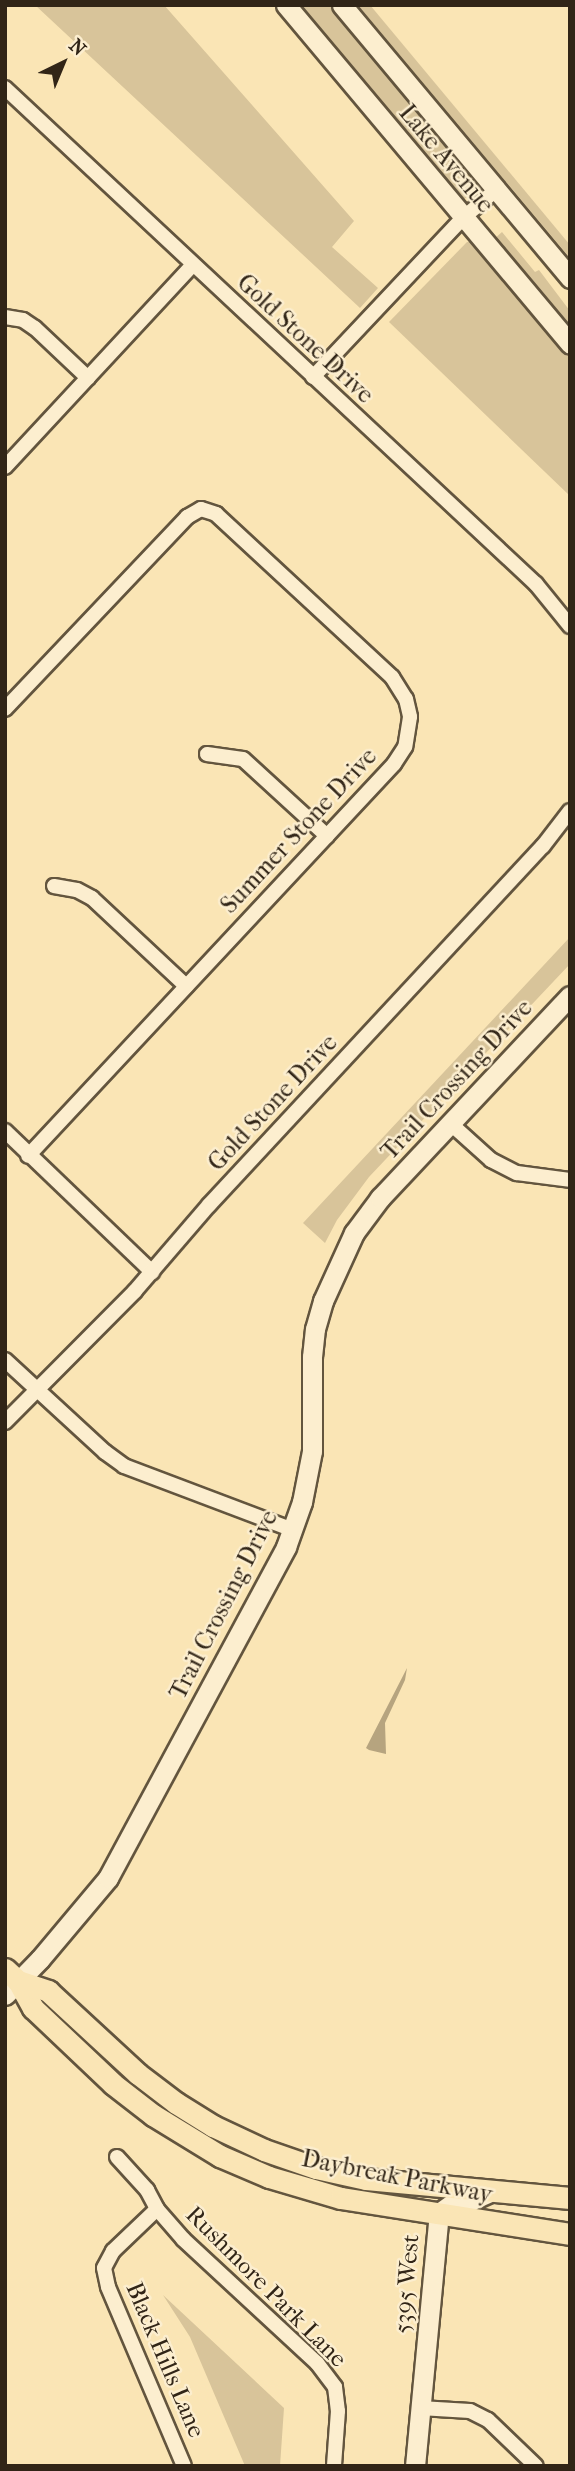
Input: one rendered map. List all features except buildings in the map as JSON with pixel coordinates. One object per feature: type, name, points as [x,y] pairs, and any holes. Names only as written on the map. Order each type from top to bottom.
[{"type":"main road","name":"Daybreak Parkway","points":[[10,1981],[48,1991],[157,2090],[212,2126],[291,2160],[338,2174],[570,2198]]},
{"type":"main road","name":"Daybreak Parkway","points":[[10,1981],[33,2008],[104,2076],[153,2115],[196,2143],[244,2167],[295,2186],[341,2198],[570,2234]]},
{"type":"main road","points":[[341,2198],[356,2191],[427,2198],[435,2196],[445,2187]]},
{"type":"street","name":"Lake Avenue","points":[[286,5],[570,344]]},
{"type":"street","name":"Lake Avenue","points":[[342,5],[570,278]]},
{"type":"street","name":"Gold Stone Drive","points":[[5,88],[536,584],[570,626]]},
{"type":"street","points":[[313,377],[463,218],[496,190]]},
{"type":"street","points":[[5,467],[193,265]]},
{"type":"street","points":[[5,317],[29,324],[88,378]]},
{"type":"street","name":"Summer Stone Drive","points":[[5,709],[187,517],[201,509],[216,514],[392,677],[406,699],[410,727],[400,755],[28,1156]]},
{"type":"street","points":[[207,754],[226,754],[243,759],[327,836]]},
{"type":"street","name":"Gold Stone Drive","points":[[5,1422],[85,1345],[209,1205],[543,846],[570,811]]},
{"type":"street","points":[[54,886],[87,894],[186,986]]},
{"type":"street","name":"Trail Crossing Drive","points":[[10,1981],[64,1932],[108,1878],[276,1569],[293,1530],[312,1451],[312,1357],[323,1301],[354,1233],[380,1198],[570,996]]},
{"type":"street","points":[[451,1124],[491,1160],[517,1173],[539,1179],[570,1180]]},
{"type":"street","points":[[5,1131],[28,1156],[152,1272]]},
{"type":"street","points":[[5,1360],[124,1466],[293,1530]]},
{"type":"street","name":"Rushmore Park Lane","points":[[117,2157],[147,2190],[156,2209],[183,2239],[317,2363],[335,2387],[338,2411],[334,2466]]},
{"type":"street","points":[[439,2213],[457,2200],[472,2200],[492,2191]]},
{"type":"street","name":"Black Hills Lane","points":[[156,2209],[113,2251],[104,2268],[108,2287],[184,2466]]},
{"type":"street","name":"5395 West","points":[[415,2466],[439,2213]]},
{"type":"street","points":[[420,2408],[470,2411],[488,2420],[536,2466]]},
{"type":"shaded area","points":[[35,5],[164,5],[354,221],[332,247],[378,288],[360,308]]},
{"type":"shaded area","points":[[295,5],[333,5],[480,184],[478,188],[462,201]]},
{"type":"shaded area","points":[[358,5],[370,5],[570,245],[570,258]]},
{"type":"shaded area","points":[[502,232],[535,272],[539,270],[570,311],[570,333],[493,240]]},
{"type":"shaded area","points":[[467,242],[472,242],[570,358],[570,496],[389,322]]},
{"type":"shaded area","points":[[570,937],[570,964],[369,1177],[337,1220],[325,1243],[303,1223]]},
{"type":"shaded area","points":[[407,1668],[405,1680],[385,1723],[386,1754],[369,1750],[366,1748]]},
{"type":"shaded area","points":[[163,2295],[284,2408],[280,2466],[245,2466],[190,2337]]}]
